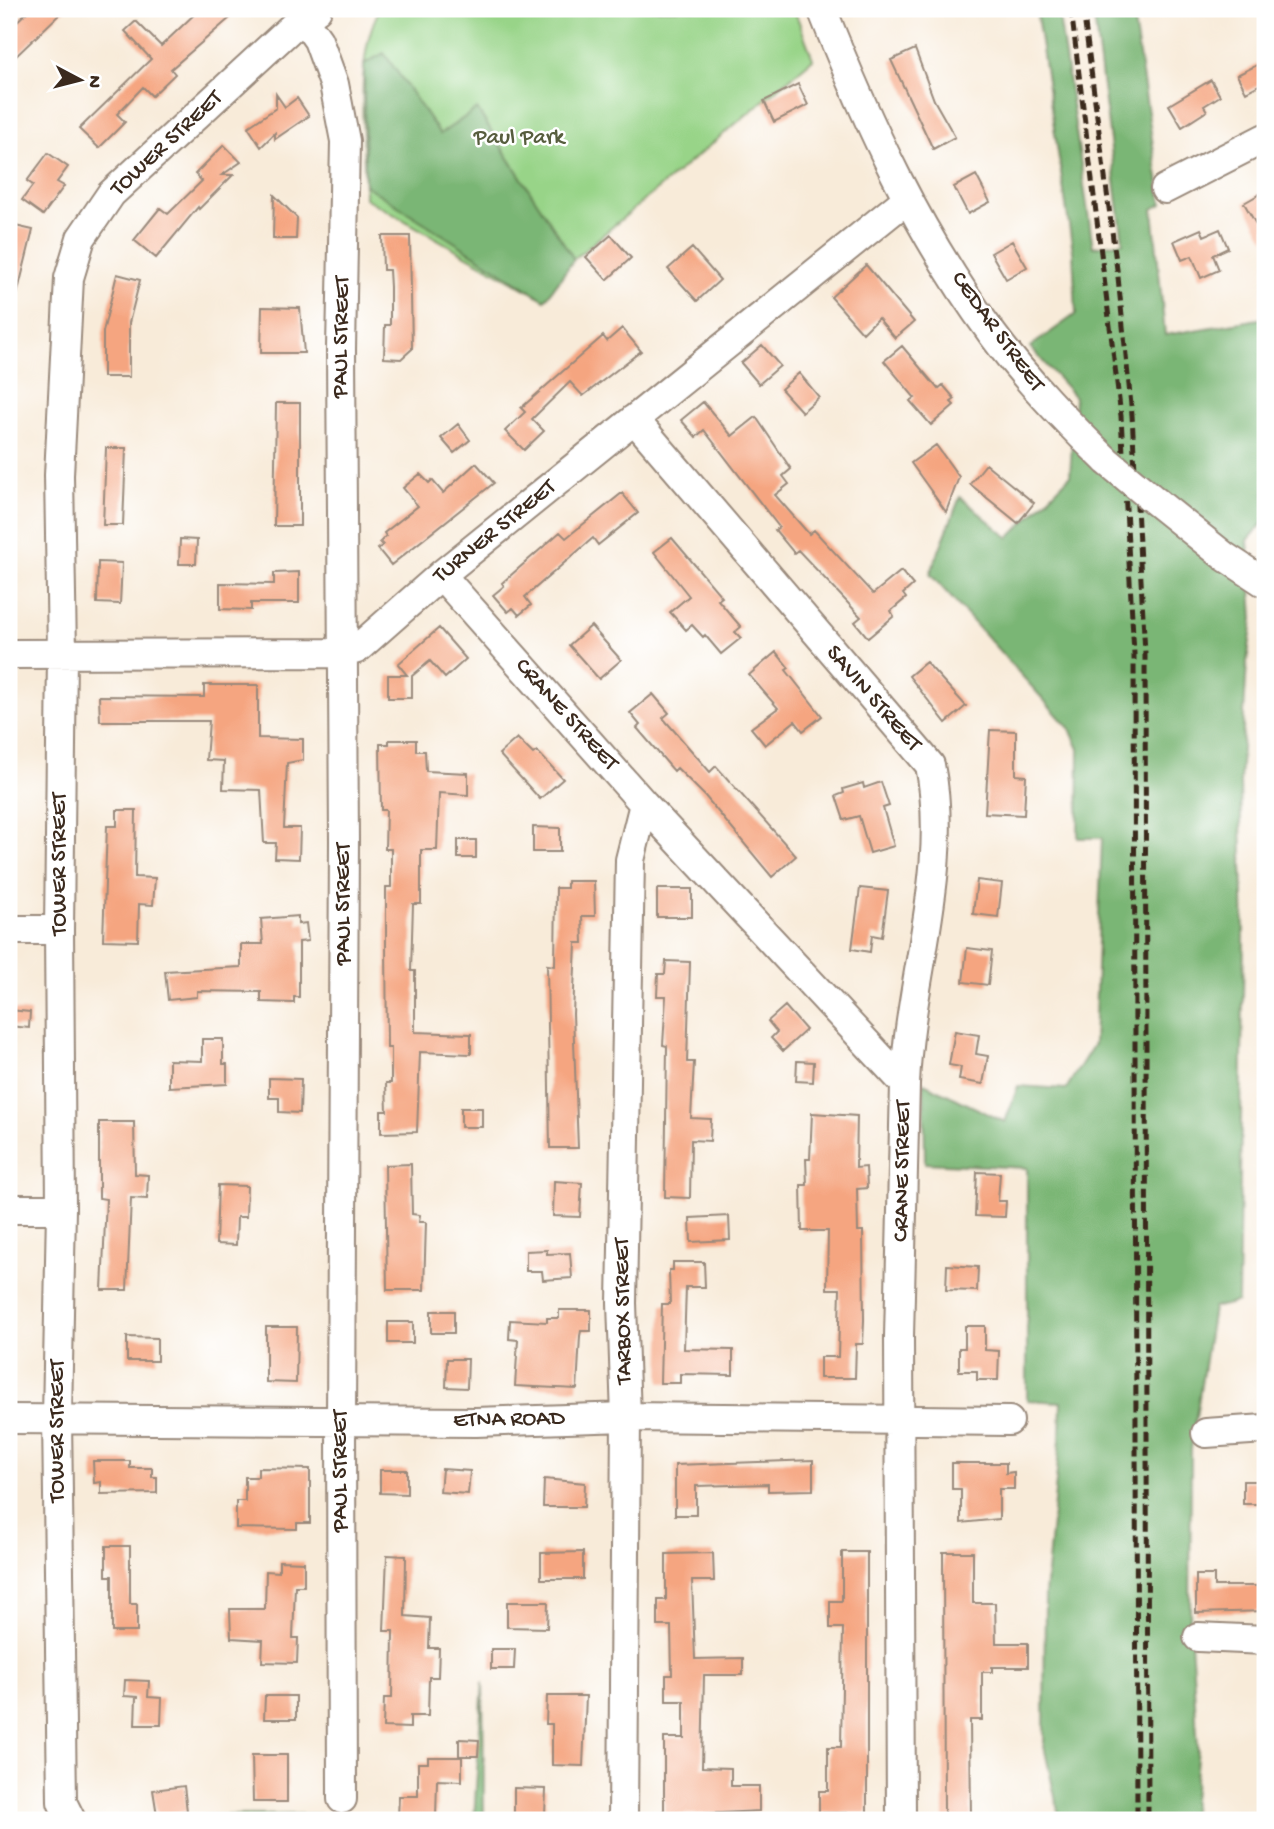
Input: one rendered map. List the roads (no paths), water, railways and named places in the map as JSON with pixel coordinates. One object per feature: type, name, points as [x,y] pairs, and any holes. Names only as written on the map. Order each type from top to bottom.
[{"type":"street","name":"CEDAR STREET","points":[[821,9],[850,81],[907,199],[992,334],[1031,383],[1107,461],[1224,556],[1265,583]]},
{"type":"street","name":"TOWER STREET","points":[[71,1820],[62,1802],[57,1418],[61,1209],[59,930],[62,653],[59,475],[69,278],[81,238],[111,194],[305,11]]},
{"type":"street","name":"PAUL STREET","points":[[305,11],[334,84],[345,141],[341,349],[342,1799]]},
{"type":"street","points":[[1165,189],[1265,138]]},
{"type":"street","name":"TURNER STREET","points":[[9,654],[342,653],[368,641],[441,575],[907,199]]},
{"type":"street","name":"SAVIN STREET","points":[[634,419],[930,765],[936,797],[938,842],[907,1039],[905,1084]]},
{"type":"street","name":"CRANE STREET","points":[[441,575],[644,804],[905,1084],[899,1421],[901,1820]]},
{"type":"street","name":"TARBOX STREET","points":[[623,1820],[626,1417],[622,1303],[630,860],[644,804]]},
{"type":"street","points":[[9,930],[59,930]]},
{"type":"street","points":[[9,1209],[61,1209]]},
{"type":"street","name":"ETNA ROAD","points":[[9,1419],[476,1422],[626,1417],[1009,1421]]},
{"type":"street","points":[[1206,1433],[1265,1429]]},
{"type":"street","points":[[1198,1637],[1265,1640]]},
{"type":"railway","points":[[1071,9],[1121,416],[1134,654],[1137,1820]]},
{"type":"railway","points":[[1083,9],[1118,277],[1132,415],[1145,653],[1148,1820]]},
{"type":"park label","name":"Paul Park","points":[[519,138]]}]
